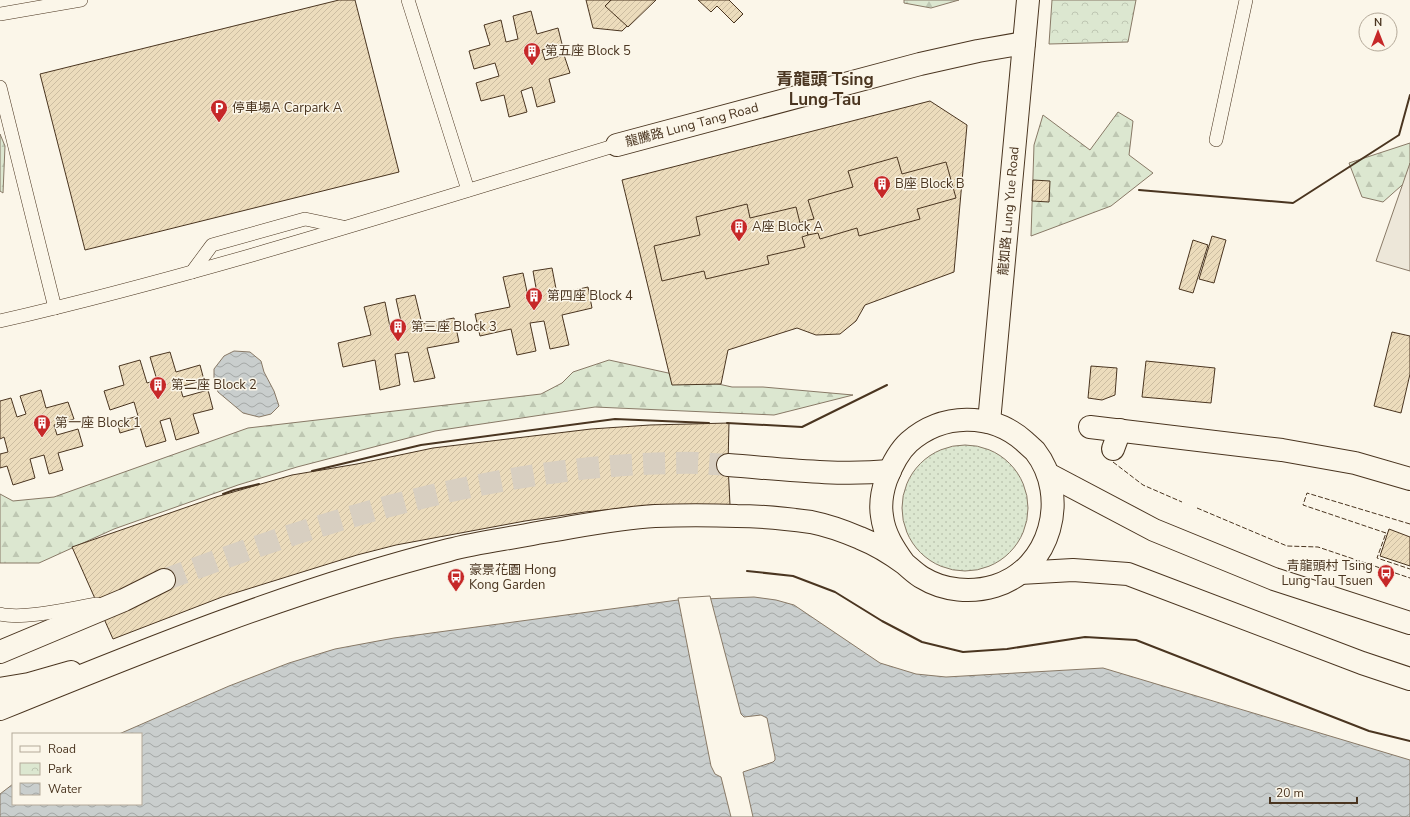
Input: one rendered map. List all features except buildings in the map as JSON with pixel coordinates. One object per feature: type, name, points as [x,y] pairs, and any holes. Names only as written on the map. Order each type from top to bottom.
[{"type":"main road","name":"龍如路 Lung Yue Road","points":[[989,422],[1028,0]]},
{"type":"main road","name":"龍騰路 Lung Tang Road","points":[[617,145],[920,64],[978,51],[1024,43]]},
{"type":"main road","points":[[0,709],[143,651],[360,574],[453,549],[584,525],[653,516],[741,516],[814,523],[863,539],[904,563],[924,579],[947,588],[973,590],[998,585],[1020,573],[1039,552],[1050,527],[1053,500],[1048,474],[1034,450],[1014,433],[989,422],[959,419],[931,427],[906,444],[891,466],[882,492],[882,518],[890,542],[904,563]]},
{"type":"main road","points":[[1090,427],[1116,440],[1282,450],[1355,463],[1410,480]]},
{"type":"main road","points":[[728,465],[839,473],[890,471]]},
{"type":"main road","points":[[1048,474],[1154,530],[1274,579],[1410,623]]},
{"type":"main road","points":[[1020,573],[1073,570],[1128,574],[1362,663],[1410,678]]},
{"type":"main road","points":[[0,652],[124,600],[164,580]]},
{"type":"main road","points":[[0,689],[29,684],[143,651]]},
{"type":"lane","points":[[0,14],[81,0]]},
{"type":"lane","points":[[408,0],[468,190]]},
{"type":"lane","points":[[1216,140],[1246,0]]},
{"type":"lane","points":[[0,87],[56,308]]},
{"type":"lane","points":[[0,321],[56,308],[192,272],[617,145]]},
{"type":"lane","points":[[192,272],[212,245],[305,219],[345,227]]},
{"type":"lane","points":[[0,614],[29,614],[124,600]]},
{"type":"green space","points":[[904,0],[959,0],[931,8],[904,3]]},
{"type":"green space","points":[[1052,0],[1136,0],[1128,42],[1049,44]]},
{"type":"green space","points":[[1118,112],[1133,121],[1129,155],[1153,173],[1111,206],[1031,236],[1034,145],[1043,115],[1090,150]]},
{"type":"green space","points":[[0,134],[5,146],[3,193],[0,191]]},
{"type":"green space","points":[[1410,143],[1410,178],[1383,202],[1362,197],[1349,163]]},
{"type":"green space","points":[[609,360],[732,387],[763,387],[853,395],[774,415],[595,407],[435,431],[297,467],[238,485],[114,529],[39,563],[0,563],[0,494],[13,501],[54,497],[248,428],[541,394],[562,383],[573,372]]},
{"type":"green space","points":[[965,445],[989,450],[1000,456],[1013,468],[1023,484],[1028,508],[1023,532],[1017,543],[1005,556],[989,566],[965,571],[941,566],[930,560],[917,548],[907,532],[902,508],[907,484],[913,473],[925,460],[941,450]]},
{"type":"shaded area","points":[[1410,163],[1410,271],[1376,261]]},
{"type":"water","points":[[234,351],[250,352],[261,361],[264,372],[274,391],[279,406],[271,414],[259,417],[243,413],[218,392],[214,381],[214,369],[224,356]]},
{"type":"water","points":[[754,597],[776,600],[794,605],[880,663],[916,674],[946,677],[1103,668],[1410,760],[1410,817],[0,817],[0,794],[12,785],[12,805],[142,805],[142,733],[121,733],[229,686],[289,663],[335,649],[394,638],[678,600]]},
{"type":"pier","points":[[710,596],[741,714],[744,717],[761,715],[767,718],[775,757],[773,762],[743,772],[753,817],[731,817],[721,777],[715,774],[711,766],[678,598]]},
{"type":"tunnel","points":[[164,580],[288,536],[351,517],[416,499],[480,485],[546,474],[611,466],[683,463],[728,465]]},
{"type":"fence","points":[[1113,462],[1143,485],[1182,502]]},
{"type":"fence","points":[[1410,524],[1307,493],[1303,505],[1386,533],[1377,558],[1410,569]]},
{"type":"fence","points":[[1197,508],[1287,546],[1318,547],[1410,578]]},
{"type":"wall","points":[[1139,190],[1293,203],[1399,135],[1410,95]]},
{"type":"wall","points":[[727,423],[802,427],[887,385]]},
{"type":"wall","points":[[312,471],[421,445],[615,419],[709,423]]},
{"type":"wall","points":[[223,494],[259,484]]},
{"type":"wall","points":[[747,571],[793,576],[835,592],[882,621],[922,642],[963,652],[1007,649],[1085,637],[1136,640],[1369,731],[1410,741]]},
{"type":"place","name":"第五座 Block 5","points":[[532,66]]},
{"type":"place","name":"停車場A Carpark A","points":[[219,123]]},
{"type":"place","name":"B座 Block B","points":[[882,199]]},
{"type":"place","name":"A座 Block A","points":[[739,242]]},
{"type":"place","name":"第四座 Block 4","points":[[534,311]]},
{"type":"place","name":"第三座 Block 3","points":[[398,342]]},
{"type":"place","name":"第二座 Block 2","points":[[158,400]]},
{"type":"place","name":"第一座 Block 1","points":[[42,438]]},
{"type":"place","name":"青龍頭村 Tsing Lung Tau Tsuen","points":[[1386,588]]},
{"type":"place","name":"豪景花園 Hong Kong Garden","points":[[456,592]]},
{"type":"district","name":"青龍頭 Tsing Lung Tau","points":[[825,89]]}]
